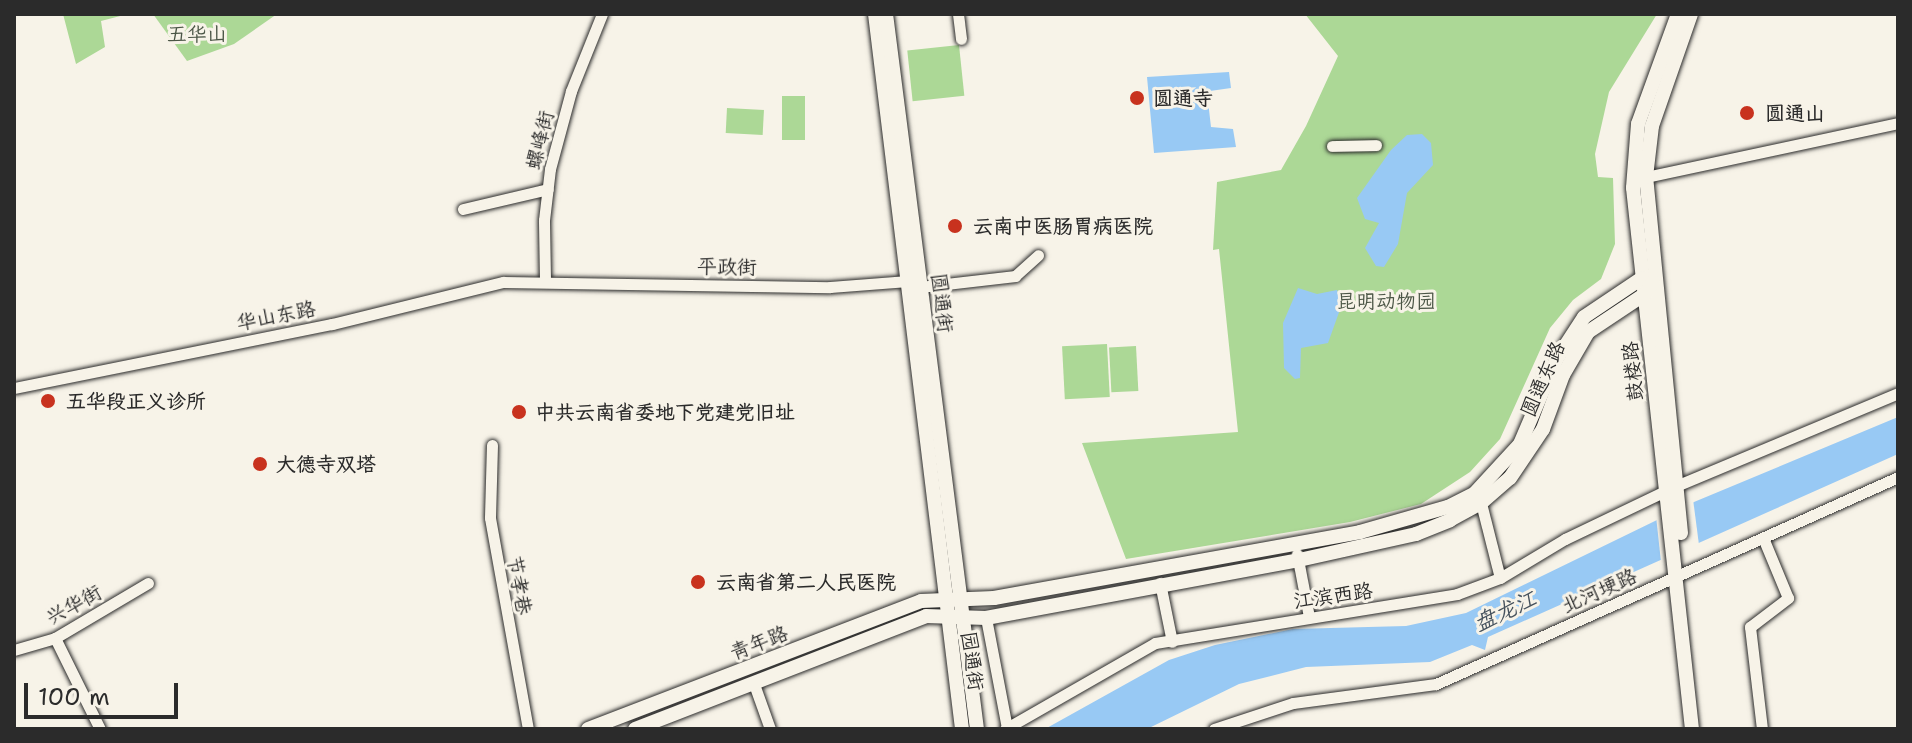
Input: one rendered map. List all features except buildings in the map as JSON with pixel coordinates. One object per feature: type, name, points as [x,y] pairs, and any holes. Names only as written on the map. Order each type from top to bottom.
[{"type":"main road","name":"圆通街","points":[[875,14],[961,598]]},
{"type":"main road","name":"圆通街","points":[[886,14],[944,597]]},
{"type":"main road","name":"鼓楼路","points":[[1678,14],[1638,124],[1633,188],[1648,279],[1700,729]]},
{"type":"main road","name":"鼓楼路","points":[[1648,279],[1646,177],[1658,102],[1691,14]]},
{"type":"main road","name":"圆通东路","points":[[946,614],[986,618],[1160,583],[1299,560],[1416,534],[1481,503],[1528,453],[1588,332],[1645,294],[1648,279]]},
{"type":"main road","name":"圆通东路","points":[[944,597],[994,598],[1411,522],[1475,493],[1520,444],[1556,360],[1584,317],[1648,279]]},
{"type":"main road","name":"鼓楼路","points":[[1645,294],[1671,489]]},
{"type":"main road","name":"鼓楼路","points":[[1680,569],[1692,729]]},
{"type":"main road","name":"园通街","points":[[944,597],[962,729]]},
{"type":"main road","name":"青年路","points":[[588,729],[921,601],[944,597]]},
{"type":"main road","name":"园通街","points":[[961,598],[977,729]]},
{"type":"main road","name":"青年路","points":[[635,729],[926,616],[946,614]]},
{"type":"street","name":"螺峰街","points":[[545,280],[548,189],[571,91],[602,14]]},
{"type":"street","points":[[958,14],[961,39]]},
{"type":"street","points":[[1646,177],[1898,123]]},
{"type":"street","points":[[1332,146],[1376,145]]},
{"type":"street","points":[[463,209],[548,189]]},
{"type":"street","name":"平政街","points":[[545,280],[830,287],[914,284],[1015,276],[1038,255]]},
{"type":"street","name":"华山东路","points":[[14,388],[332,324],[492,284],[545,280]]},
{"type":"street","name":"江滨西路","points":[[1006,728],[1155,643],[1408,604],[1500,578],[1565,539],[1671,489],[1898,393]]},
{"type":"street","name":"节孝巷","points":[[492,445],[490,518],[528,729]]},
{"type":"street","name":"北河埂路","points":[[1214,729],[1293,703],[1436,684],[1680,569],[1764,540],[1898,477]]},
{"type":"street","points":[[1481,503],[1500,578]]},
{"type":"street","points":[[1762,729],[1750,627],[1788,598],[1764,540]]},
{"type":"street","points":[[1295,544],[1309,617]]},
{"type":"street","name":"兴华街","points":[[14,650],[55,638],[148,583]]},
{"type":"street","points":[[1160,583],[1172,642]]},
{"type":"street","points":[[986,618],[1006,728]]},
{"type":"street","points":[[55,638],[100,729]]},
{"type":"street","points":[[754,684],[770,729]]},
{"type":"green space","name":"五华山","points":[[63,14],[128,14],[101,21],[105,47],[76,64]]},
{"type":"green space","name":"五华山","points":[[153,14],[277,14],[234,44],[187,61]]},
{"type":"green space","name":"昆明动物园","points":[[1305,14],[1657,14],[1609,92],[1595,154],[1598,177],[1613,178],[1615,244],[1601,279],[1573,300],[1550,328],[1500,439],[1470,472],[1421,504],[1350,522],[1126,559],[1082,443],[1238,432],[1219,249],[1213,250],[1217,182],[1281,170],[1306,126],[1338,56]]},
{"type":"green space","points":[[959,45],[964,96],[913,101],[907,50]]},
{"type":"green space","points":[[782,96],[805,96],[805,140],[782,140]]},
{"type":"green space","points":[[727,108],[764,110],[763,135],[726,133]]},
{"type":"green space","points":[[1107,344],[1110,397],[1065,399],[1062,346]]},
{"type":"green space","points":[[1136,346],[1138,391],[1111,392],[1109,347]]},
{"type":"water","points":[[1229,72],[1231,88],[1210,91],[1208,101],[1211,127],[1233,129],[1236,147],[1154,153],[1147,77]]},
{"type":"water","points":[[1422,134],[1431,143],[1433,165],[1407,193],[1398,244],[1384,267],[1376,266],[1365,248],[1379,223],[1365,219],[1357,198],[1391,150],[1407,135]]},
{"type":"water","points":[[1298,288],[1317,294],[1337,290],[1342,304],[1328,343],[1301,348],[1300,378],[1295,379],[1284,368],[1283,323]]},
{"type":"water","name":"盘龙江","points":[[1898,417],[1898,454],[1488,637],[1485,650],[1472,645],[1430,662],[1306,667],[1239,684],[1147,729],[1045,729],[1169,660],[1215,645],[1293,629],[1406,626],[1466,613],[1694,502]]},
{"type":"pier","points":[[1693,499],[1699,545],[1661,562],[1656,516]]},
{"type":"place","name":"圆通寺","points":[[1137,98]]},
{"type":"place","name":"圆通山","points":[[1747,113]]},
{"type":"place","name":"云南中医肠胃病医院","points":[[955,226]]},
{"type":"place","name":"五华段正义诊所","points":[[48,401]]},
{"type":"place","name":"中共云南省委地下党建党旧址","points":[[519,412]]},
{"type":"place","name":"大德寺双塔","points":[[260,464]]},
{"type":"place","name":"云南省第二人民医院","points":[[698,582]]}]
